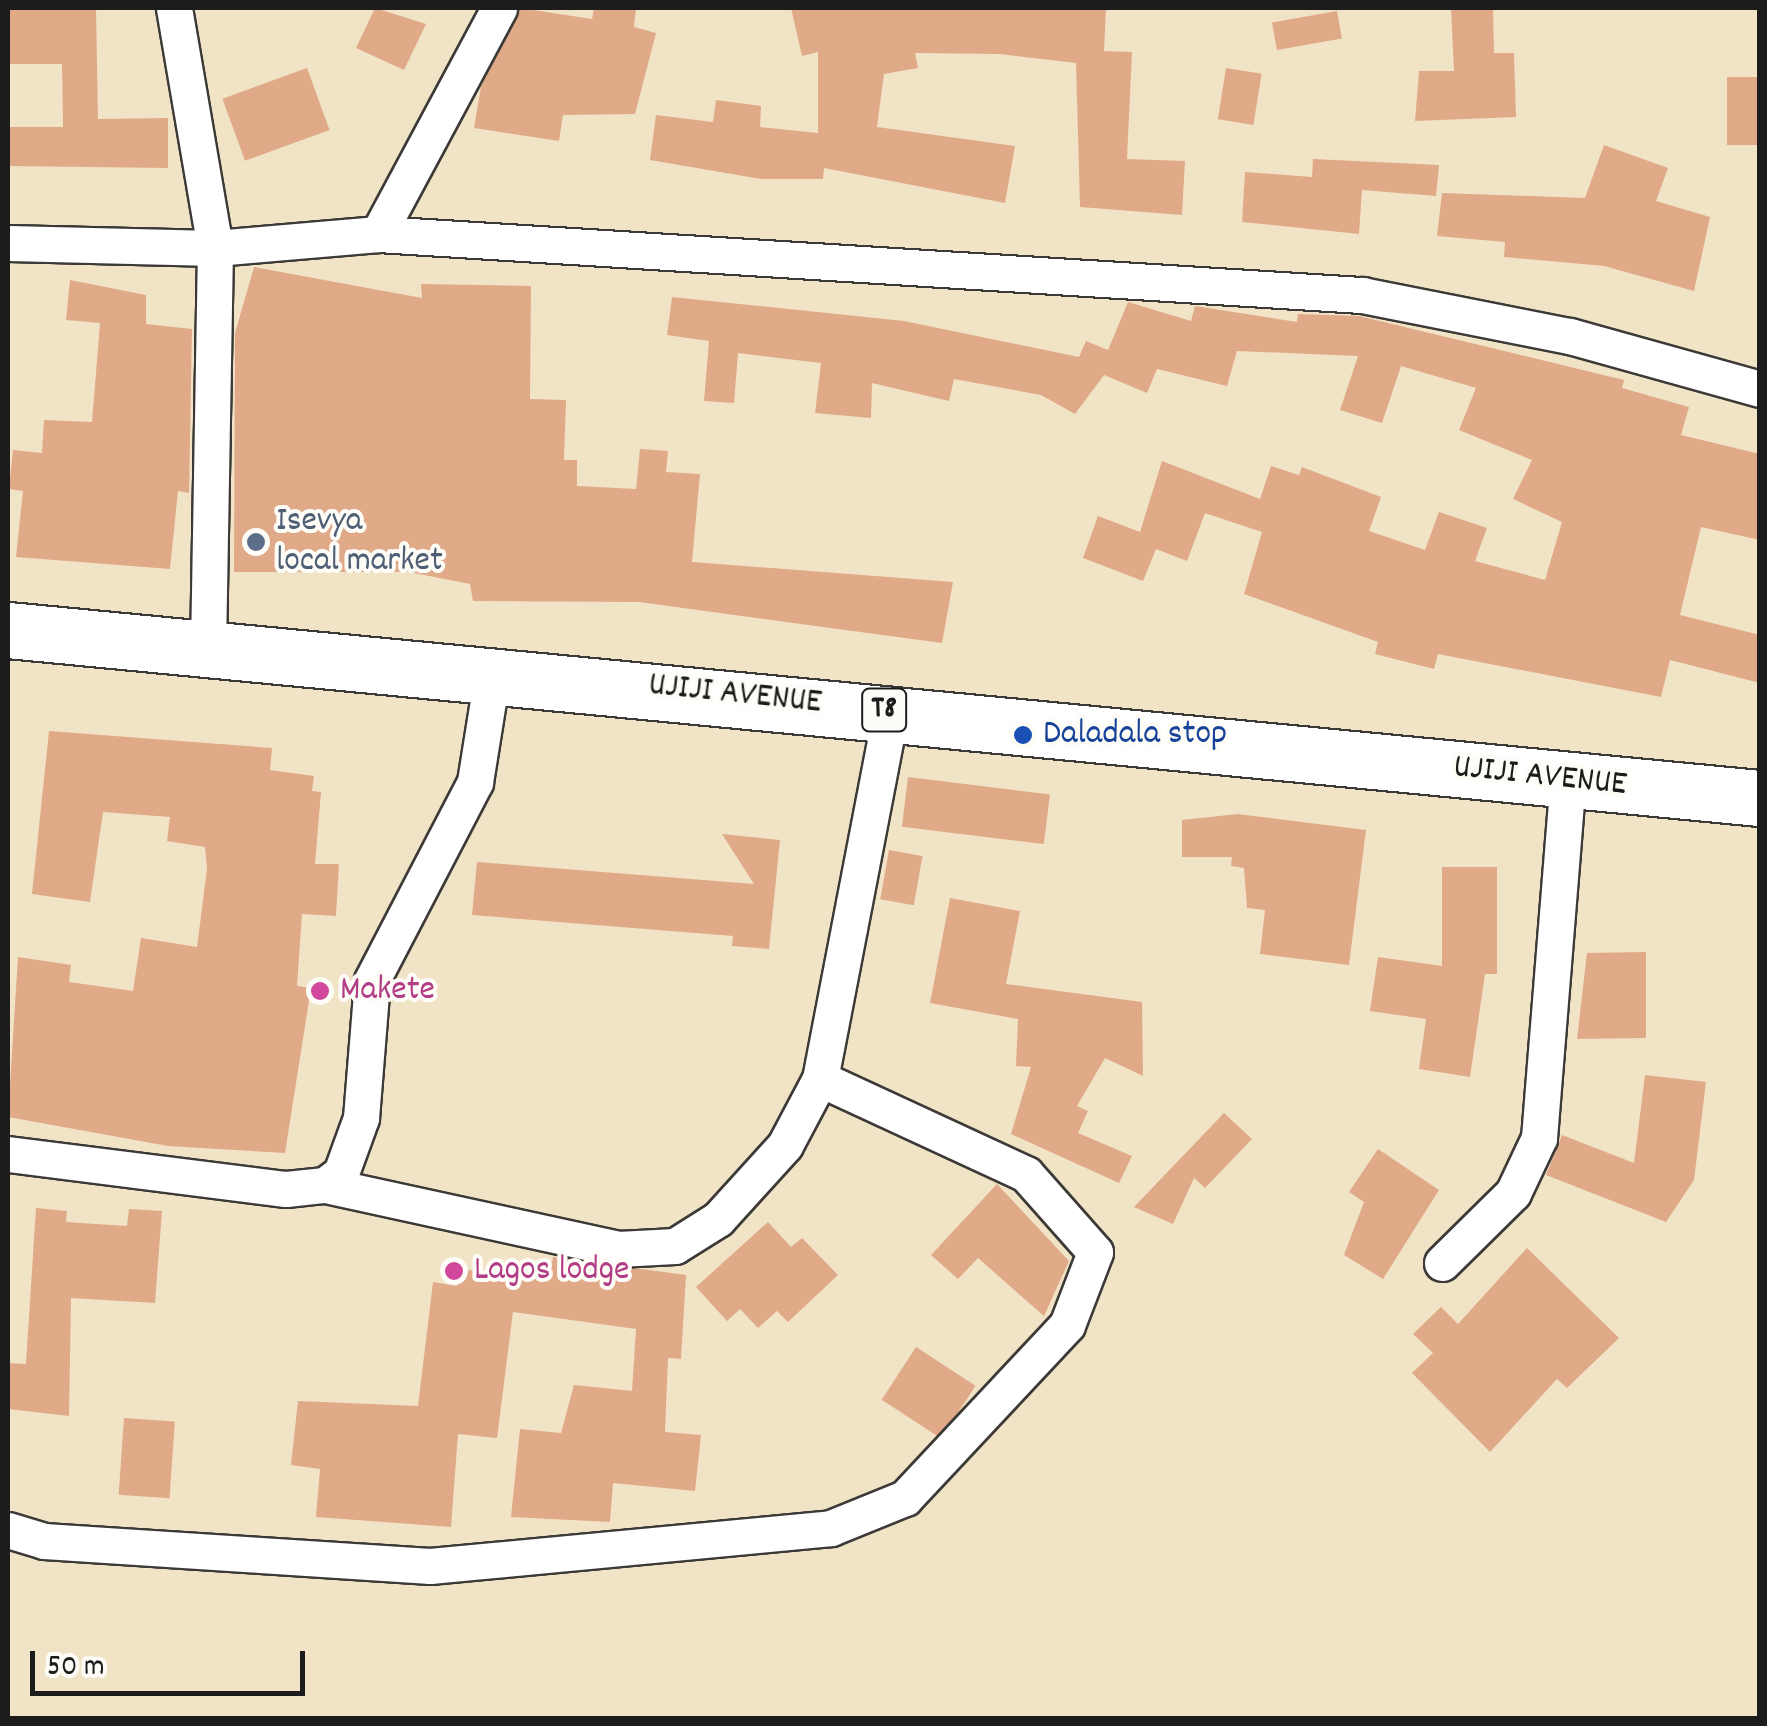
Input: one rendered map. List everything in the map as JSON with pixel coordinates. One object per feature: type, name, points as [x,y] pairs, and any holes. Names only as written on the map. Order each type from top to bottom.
[{"type":"highway","name":"UJIJI AVENUE","points":[[8,630],[493,670],[1760,798]]},
{"type":"street","points":[[174,8],[215,248],[208,646]]},
{"type":"street","points":[[378,234],[499,8]]},
{"type":"street","points":[[8,243],[215,248],[378,234],[1362,295],[1570,336],[1760,389]]},
{"type":"street","points":[[8,630],[8,638]]},
{"type":"street","points":[[325,1185],[350,1157],[361,1118],[372,980],[476,782],[493,670]]},
{"type":"street","points":[[8,1154],[220,1185],[325,1185],[479,1225],[618,1249],[675,1246],[718,1219],[785,1145],[820,1079],[892,711]]},
{"type":"street","points":[[1442,1263],[1513,1194],[1539,1138],[1568,780]]},
{"type":"street","points":[[8,1530],[44,1541],[430,1566],[831,1528],[905,1498],[1067,1325],[1096,1252],[1026,1174],[820,1079]]},
{"type":"building","points":[[8,8],[96,8],[98,119],[168,118],[168,168],[8,166],[8,127],[63,127],[62,64],[8,64]]},
{"type":"building","points":[[375,8],[426,24],[404,70],[356,48]]},
{"type":"building","points":[[520,8],[592,19],[594,8],[636,8],[634,27],[656,33],[635,114],[563,115],[559,141],[474,128],[481,87]]},
{"type":"building","points":[[791,8],[1106,8],[1104,51],[1132,52],[1127,159],[1185,161],[1182,215],[1080,207],[1076,63],[999,54],[915,53],[918,68],[884,74],[877,127],[1015,146],[1005,203],[824,168],[823,179],[761,179],[650,160],[656,115],[713,122],[716,100],[761,106],[760,127],[818,133],[818,52],[802,56]]},
{"type":"building","points":[[1451,8],[1493,8],[1494,53],[1514,53],[1516,117],[1415,121],[1419,71],[1454,71]]},
{"type":"building","points":[[1337,11],[1342,39],[1277,50],[1272,22]]},
{"type":"building","points":[[307,68],[330,130],[245,161],[222,99]]},
{"type":"building","points":[[1226,68],[1262,74],[1253,125],[1218,119]]},
{"type":"building","points":[[1727,77],[1760,77],[1760,145],[1727,145]]},
{"type":"building","points":[[1604,145],[1668,168],[1656,201],[1710,217],[1694,291],[1604,266],[1504,257],[1505,242],[1437,236],[1442,193],[1585,198]]},
{"type":"building","points":[[1313,159],[1439,165],[1436,196],[1362,190],[1359,234],[1242,222],[1245,172],[1312,177]]},
{"type":"building","points":[[254,267],[422,298],[421,284],[531,286],[530,399],[566,400],[564,460],[577,460],[577,486],[636,489],[640,449],[668,451],[666,472],[700,474],[692,562],[953,582],[942,643],[639,602],[473,601],[470,584],[409,572],[234,572],[235,333]]},
{"type":"building","points":[[70,280],[146,295],[146,324],[192,329],[189,493],[178,491],[170,569],[16,557],[23,491],[9,489],[13,450],[42,453],[44,420],[92,422],[100,323],[66,320]]},
{"type":"building","points":[[672,297],[904,321],[1079,357],[1086,341],[1108,350],[1128,302],[1191,321],[1195,306],[1297,322],[1298,314],[1359,316],[1624,380],[1622,388],[1689,407],[1681,435],[1760,454],[1760,540],[1701,527],[1680,615],[1760,635],[1760,683],[1670,660],[1661,697],[1438,654],[1434,669],[1375,654],[1378,642],[1244,594],[1262,532],[1205,513],[1187,561],[1156,549],[1143,581],[1083,558],[1098,516],[1140,532],[1162,461],[1260,499],[1271,466],[1299,475],[1302,467],[1381,497],[1369,531],[1425,550],[1439,512],[1487,528],[1475,561],[1545,580],[1562,522],[1513,499],[1532,460],[1459,430],[1476,388],[1401,366],[1382,423],[1340,410],[1358,356],[1237,351],[1227,386],[1157,369],[1147,393],[1104,375],[1075,414],[1041,395],[954,379],[949,401],[872,383],[871,418],[815,413],[821,363],[738,353],[734,403],[704,401],[709,341],[667,335]]},
{"type":"building","points":[[49,731],[272,748],[270,770],[314,776],[312,791],[321,792],[315,864],[339,864],[336,916],[302,914],[297,986],[311,988],[285,1153],[168,1146],[8,1117],[18,957],[71,965],[69,982],[133,991],[141,938],[197,947],[207,869],[205,847],[167,841],[170,817],[103,812],[90,902],[32,894]]},
{"type":"building","points":[[908,777],[1050,794],[1044,844],[902,827]]},
{"type":"building","points":[[1238,814],[1366,830],[1349,965],[1260,954],[1265,910],[1247,908],[1244,868],[1231,866],[1232,857],[1182,857],[1182,820]]},
{"type":"building","points":[[722,834],[780,840],[769,949],[732,946],[733,936],[472,915],[477,862],[754,884]]},
{"type":"building","points":[[889,850],[922,856],[914,905],[880,899]]},
{"type":"building","points":[[1442,867],[1497,867],[1497,974],[1485,974],[1470,1077],[1419,1069],[1426,1019],[1370,1011],[1378,957],[1442,966]]},
{"type":"building","points":[[950,898],[1020,911],[1006,984],[1142,1002],[1143,1076],[1105,1058],[1077,1106],[1088,1111],[1078,1133],[1132,1156],[1119,1183],[1011,1134],[1031,1067],[1016,1066],[1018,1019],[930,1003]]},
{"type":"building","points":[[1646,952],[1646,1038],[1577,1039],[1587,953]]},
{"type":"building","points":[[1645,1075],[1706,1082],[1694,1180],[1666,1222],[1546,1175],[1562,1135],[1634,1163]]},
{"type":"building","points":[[1224,1113],[1252,1139],[1205,1188],[1194,1178],[1173,1224],[1134,1207]]},
{"type":"building","points":[[1378,1149],[1439,1190],[1383,1279],[1344,1255],[1364,1202],[1349,1192]]},
{"type":"building","points":[[997,1184],[1069,1261],[1044,1316],[978,1258],[958,1279],[931,1255]]},
{"type":"building","points":[[36,1208],[67,1211],[66,1222],[127,1226],[129,1209],[162,1211],[155,1303],[71,1298],[69,1416],[8,1409],[8,1363],[26,1364]]},
{"type":"building","points":[[768,1222],[791,1247],[802,1238],[838,1275],[788,1322],[777,1311],[758,1328],[740,1309],[727,1321],[696,1287]]},
{"type":"building","points":[[1527,1248],[1619,1338],[1567,1388],[1557,1379],[1490,1452],[1412,1373],[1433,1353],[1413,1334],[1441,1307],[1458,1324]]},
{"type":"building","points":[[553,1257],[686,1275],[681,1359],[668,1358],[665,1432],[701,1435],[695,1491],[613,1483],[610,1522],[511,1517],[520,1429],[561,1433],[574,1385],[632,1391],[636,1329],[513,1312],[497,1438],[458,1434],[451,1527],[316,1517],[320,1469],[291,1465],[298,1401],[418,1406],[433,1282],[457,1286],[458,1269],[549,1279]]},
{"type":"building","points":[[916,1347],[976,1386],[941,1439],[882,1400]]},
{"type":"building","points":[[124,1418],[175,1422],[170,1498],[119,1495]]},
{"type":"place","name":"Isevya local market","points":[[256,542]]},
{"type":"place","name":"Daladala stop","points":[[1023,735]]},
{"type":"place","name":"Makete","points":[[320,991]]},
{"type":"place","name":"Lagos lodge","points":[[454,1271]]}]
